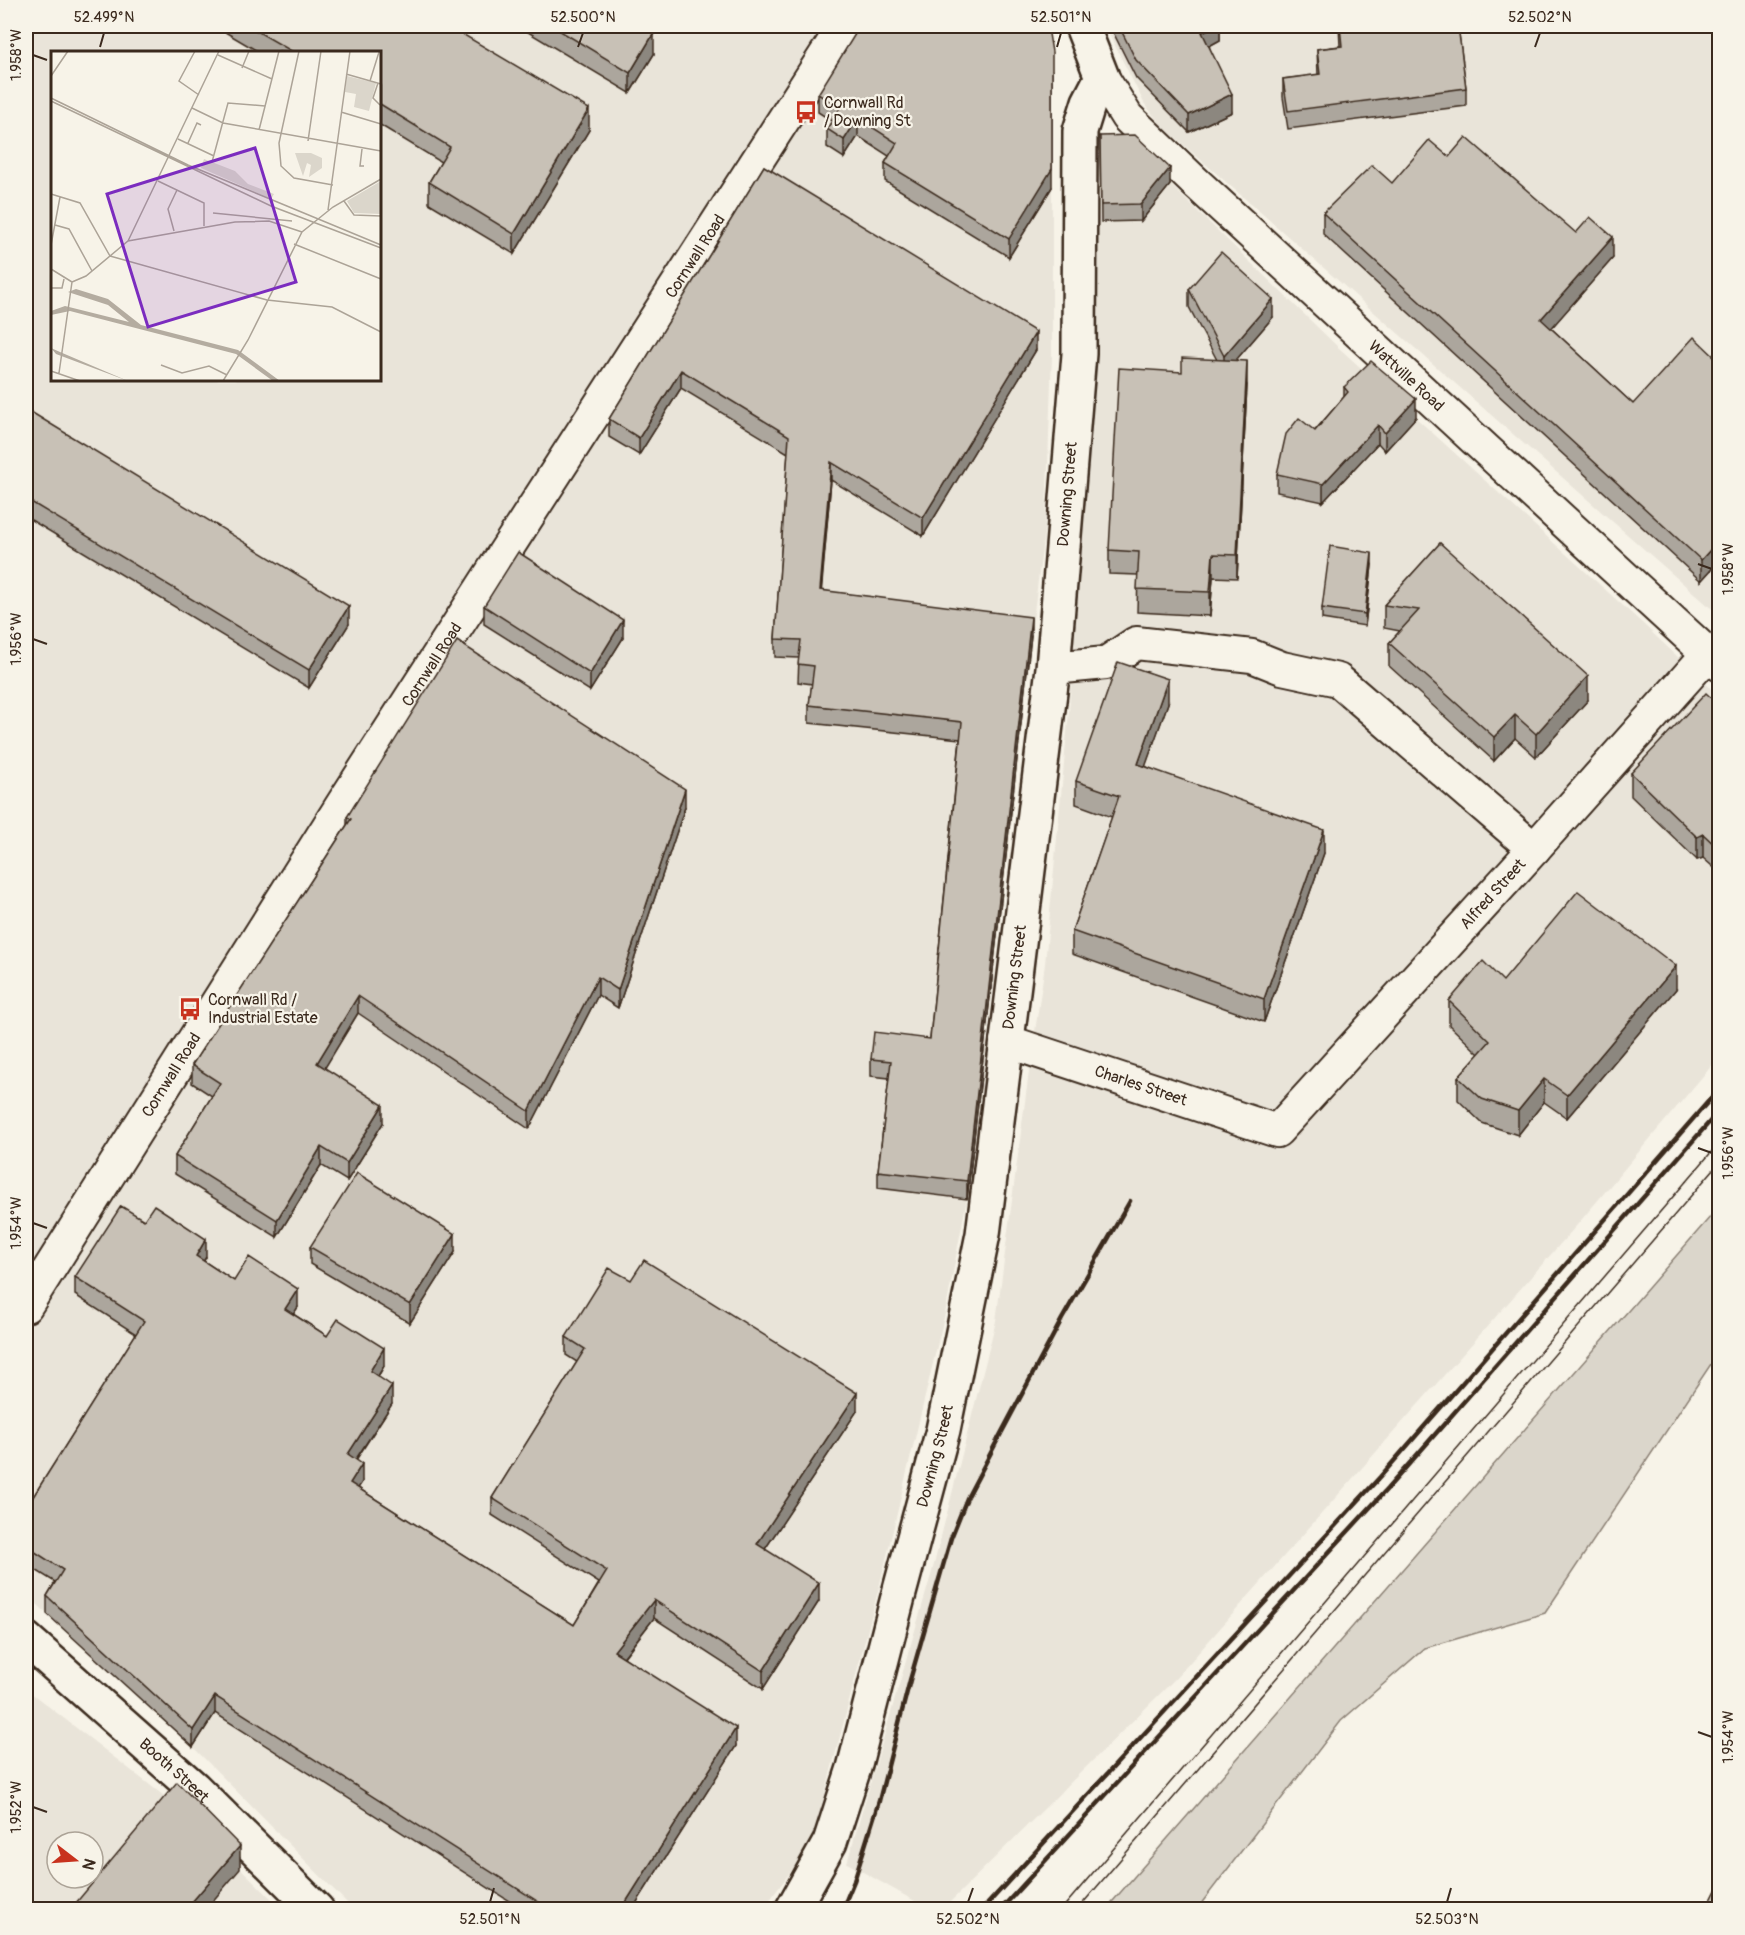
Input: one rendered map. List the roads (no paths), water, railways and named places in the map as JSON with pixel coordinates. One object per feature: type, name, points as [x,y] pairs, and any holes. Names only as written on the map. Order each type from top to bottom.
[{"type":"street","name":"Cornwall Road","points":[[26,1306],[343,803],[844,26]]},
{"type":"street","points":[[1082,26],[1102,77]]},
{"type":"street","name":"Wattville Road","points":[[1102,77],[1127,117],[1714,659]]},
{"type":"street","name":"Downing Street","points":[[792,1910],[830,1842],[854,1768],[943,1430],[983,1234],[1053,668],[1079,354],[1080,132],[1089,102],[1102,77]]},
{"type":"street","points":[[1053,668],[1106,663],[1136,644],[1252,656],[1282,668],[1338,680],[1534,849]]},
{"type":"street","name":"Alfred Street","points":[[1277,1131],[1534,849],[1714,659]]},
{"type":"street","name":"Charles Street","points":[[1006,1041],[1277,1131]]},
{"type":"street","name":"Booth Street","points":[[26,1639],[194,1788],[317,1910]]},
{"type":"tram line","points":[[1061,1910],[1720,1142]]},
{"type":"tram line","points":[[1077,1910],[1720,1162]]},
{"type":"railway","points":[[982,1910],[1380,1477],[1720,1088]]},
{"type":"railway","points":[[1000,1910],[1387,1489],[1720,1110]]},
{"type":"railway","points":[[842,1910],[854,1881],[879,1801],[910,1680],[951,1538],[967,1498],[1062,1319],[1130,1201]]},
{"type":"place","name":"Cornwall Rd / Downing St","points":[[806,112]]},
{"type":"place","name":"Cornwall Rd / Industrial Estate","points":[[190,1009]]}]
